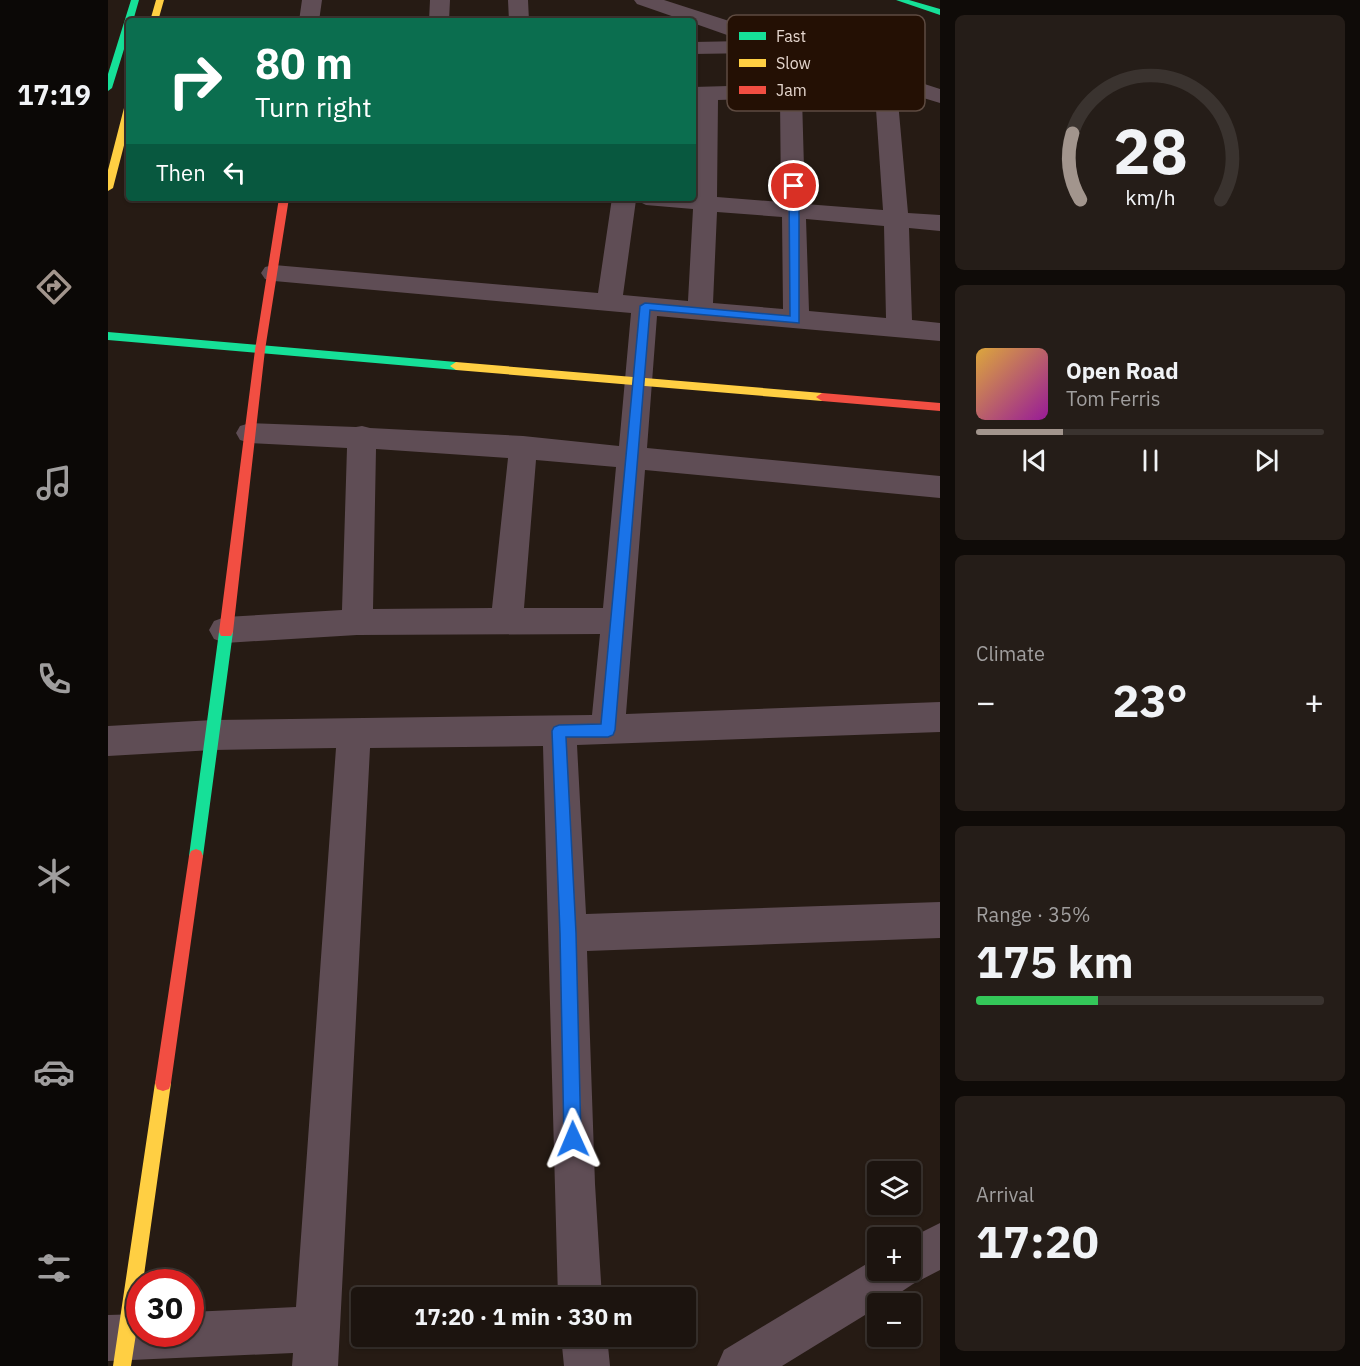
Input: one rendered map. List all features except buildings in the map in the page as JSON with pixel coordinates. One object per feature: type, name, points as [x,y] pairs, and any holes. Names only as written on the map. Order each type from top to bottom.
[{"type":"street","points":[[129,18],[135,0]]},
{"type":"street","points":[[155,18],[160,0]]},
{"type":"street","points":[[309,18],[312,0]]},
{"type":"street","points":[[440,0],[440,18]]},
{"type":"street","points":[[518,0],[519,18]]},
{"type":"street","points":[[644,0],[727,28]]},
{"type":"street","points":[[900,0],[940,12]]},
{"type":"street","points":[[108,87],[126,29]]},
{"type":"street","points":[[696,48],[727,47]]},
{"type":"street","points":[[925,92],[940,96]]},
{"type":"street","points":[[700,311],[705,203],[700,94],[727,93]]},
{"type":"street","points":[[792,111],[796,320]]},
{"type":"street","points":[[887,111],[896,219],[899,330]]},
{"type":"street","points":[[108,188],[126,119]]},
{"type":"street","points":[[284,201],[260,350],[213,735],[119,1347],[316,1347],[354,733]]},
{"type":"street","points":[[609,303],[624,201]]},
{"type":"street","points":[[681,201],[940,223]]},
{"type":"street","points":[[273,273],[940,332]]},
{"type":"street","points":[[608,730],[645,306]]},
{"type":"street","points":[[108,336],[940,407]]},
{"type":"street","points":[[250,433],[362,436],[523,447],[940,487]]},
{"type":"street","points":[[357,622],[362,436]]},
{"type":"street","points":[[507,622],[523,447]]},
{"type":"street","points":[[225,630],[357,622],[618,621]]},
{"type":"street","points":[[108,741],[213,735],[608,730],[940,717]]},
{"type":"street","points":[[559,731],[579,1287]]},
{"type":"street","points":[[568,933],[940,920]]},
{"type":"street","points":[[921,1256],[940,1245]]},
{"type":"street","points":[[740,1366],[879,1281]]},
{"type":"street","points":[[585,1347],[586,1366]]},
{"type":"traffic: fast","points":[[129,18],[135,0]]},
{"type":"traffic: fast","points":[[900,0],[940,12]]},
{"type":"traffic: fast","points":[[108,88],[126,29]]},
{"type":"traffic: fast","points":[[108,336],[456,366]]},
{"type":"traffic: fast","points":[[196,856],[226,632]]},
{"type":"traffic: slow","points":[[155,18],[160,0]]},
{"type":"traffic: slow","points":[[108,188],[126,119]]},
{"type":"traffic: slow","points":[[456,366],[822,397]]},
{"type":"traffic: slow","points":[[122,1366],[163,1083]]},
{"type":"traffic: jam","points":[[226,632],[260,350],[284,201]]},
{"type":"traffic: jam","points":[[822,397],[940,407]]},
{"type":"traffic: jam","points":[[163,1083],[196,856]]},
{"type":"route","points":[[573,1139],[568,933],[559,731],[608,730],[645,306],[796,320],[794,186]]}]
